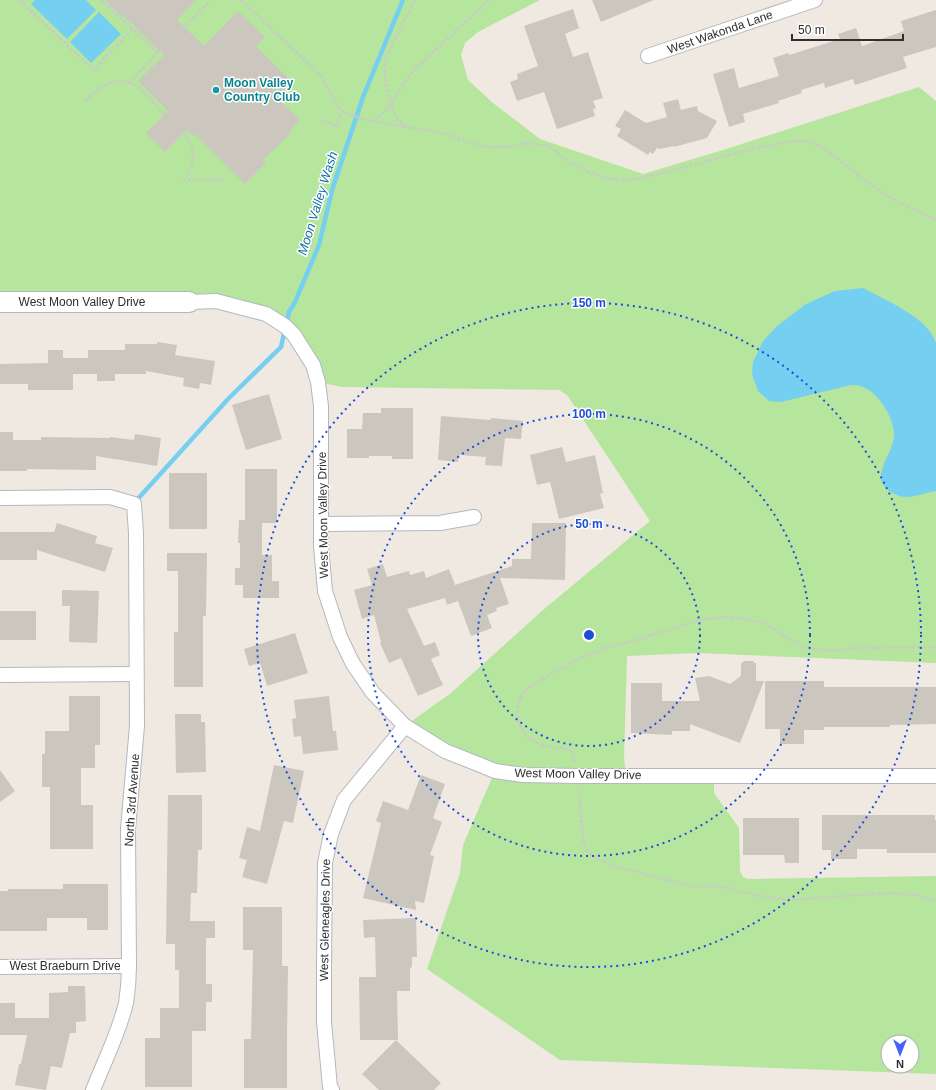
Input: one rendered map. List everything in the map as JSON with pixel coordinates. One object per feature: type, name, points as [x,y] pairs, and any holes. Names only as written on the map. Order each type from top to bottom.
[{"type":"street","name":"West Wakonda Lane","points":[[648,56],[815,0]]},
{"type":"street","name":"West Moon Valley Drive","points":[[0,302],[216,301],[266,314],[285,326],[294,335],[313,365],[318,382],[321,406],[321,546],[325,591],[340,637],[353,664],[373,693],[405,726],[445,751],[495,771],[523,775],[936,776]]},
{"type":"street","name":"North 3rd Avenue","points":[[0,498],[110,498],[134,504],[136,533],[137,726],[128,829],[130,966],[126,1003],[119,1026],[93,1090]]},
{"type":"street","points":[[321,524],[440,523],[474,517]]},
{"type":"street","points":[[0,675],[136,674]]},
{"type":"street","name":"West Gleneagles Drive","points":[[332,1090],[330,1087],[324,1022],[325,864],[331,834],[344,800],[405,726]]},
{"type":"street","name":"West Braeburn Drive","points":[[0,967],[130,966]]},
{"type":"path","points":[[22,0],[21,2],[94,70],[132,29]]},
{"type":"path","points":[[101,0],[158,52]]},
{"type":"path","points":[[129,83],[211,0]]},
{"type":"path","points":[[241,0],[321,76],[336,103],[344,111],[365,120],[443,133],[484,147],[509,147],[527,143],[548,146],[570,162],[591,173],[610,180],[631,180],[752,149],[792,141],[806,141],[825,149],[887,196],[936,219]]},
{"type":"path","points":[[406,127],[395,114],[391,105],[385,80],[386,59],[415,0]]},
{"type":"path","points":[[374,121],[391,105],[401,87],[414,70],[489,0]]},
{"type":"path","points":[[85,101],[95,90],[107,84],[121,82],[129,83],[136,86],[164,114]]},
{"type":"path","points":[[323,120],[336,126],[344,111]]},
{"type":"path","points":[[184,133],[189,140],[193,154],[191,170],[184,180],[224,180]]},
{"type":"path","points":[[936,647],[852,648],[832,651],[806,648],[765,623],[725,617],[698,620],[666,629],[636,640],[605,648],[575,661],[525,690],[519,700],[517,712],[519,724],[526,736],[539,744],[549,747],[563,748],[571,752],[573,755],[577,776],[583,840],[589,853],[601,861],[694,887],[727,888],[756,895],[788,900],[889,893],[918,895],[936,901]]},
{"type":"green space","name":"Moon Valley Country Club","points":[[0,0],[540,0],[478,32],[465,43],[461,55],[468,80],[493,103],[540,139],[643,174],[919,87],[936,101],[936,663],[697,653],[627,656],[624,757],[626,775],[714,776],[714,793],[739,828],[740,871],[743,877],[748,879],[936,876],[936,1074],[920,1073],[920,1034],[880,1034],[880,1072],[560,1060],[427,969],[460,873],[463,845],[495,771],[405,726],[451,693],[543,610],[650,521],[567,395],[559,390],[342,387],[318,382],[294,335],[234,305],[0,302]]},
{"type":"water","points":[[35,0],[86,0],[96,10],[67,39],[31,4]]},
{"type":"water","points":[[99,12],[121,34],[91,63],[70,42]]},
{"type":"water","points":[[863,288],[894,304],[916,318],[932,334],[936,343],[936,491],[905,497],[896,495],[888,490],[882,483],[881,475],[884,463],[893,444],[894,431],[886,409],[878,398],[868,389],[851,385],[781,402],[769,401],[758,391],[752,374],[753,362],[763,341],[777,326],[806,304],[835,291]]},
{"type":"building","name":"Moon Valley Country Club","points":[[105,0],[197,0],[177,20],[204,46],[238,11],[265,37],[256,46],[292,82],[277,98],[300,120],[290,130],[292,132],[263,160],[266,163],[245,184],[195,134],[193,136],[187,130],[165,152],[146,133],[168,111],[138,81],[164,55],[123,15],[120,15]]},
{"type":"building","points":[[592,0],[654,0],[601,22]]},
{"type":"building","points":[[573,9],[579,28],[565,34],[573,57],[588,52],[603,98],[593,101],[596,108],[593,109],[595,116],[557,129],[544,92],[517,101],[510,82],[518,79],[517,74],[538,66],[524,26]]},
{"type":"building","points":[[936,10],[936,47],[903,57],[907,68],[855,85],[853,79],[825,88],[824,83],[801,90],[802,93],[778,101],[779,103],[743,114],[745,122],[729,127],[713,74],[734,68],[739,88],[779,76],[773,58],[788,53],[789,55],[840,39],[838,34],[856,28],[862,46],[904,31],[901,21]]},
{"type":"building","points":[[678,99],[681,110],[697,106],[698,111],[717,121],[707,138],[674,147],[657,148],[653,154],[650,152],[648,155],[617,136],[621,129],[615,126],[625,110],[646,123],[667,117],[663,103]]},
{"type":"building","points":[[157,342],[177,345],[175,355],[215,361],[211,385],[200,383],[199,389],[183,386],[184,378],[146,371],[146,374],[115,374],[115,381],[97,381],[97,374],[73,374],[73,390],[28,390],[28,384],[0,384],[0,364],[48,363],[48,350],[63,350],[63,358],[88,358],[88,350],[125,350],[125,344],[157,344]]},
{"type":"building","points":[[269,394],[282,439],[246,450],[232,405]]},
{"type":"building","points":[[381,408],[413,408],[413,459],[392,459],[392,456],[347,458],[347,429],[362,429],[363,413],[381,413]]},
{"type":"building","points":[[441,416],[523,421],[521,439],[505,438],[502,466],[485,465],[486,457],[459,455],[458,462],[438,460]]},
{"type":"building","points":[[0,432],[13,432],[13,440],[41,440],[41,437],[110,437],[134,440],[135,434],[161,438],[157,466],[96,456],[96,470],[27,469],[27,471],[0,471]]},
{"type":"building","points":[[562,447],[566,462],[595,455],[603,493],[600,494],[604,508],[559,519],[550,482],[537,485],[530,455]]},
{"type":"building","points":[[245,469],[277,469],[277,523],[262,523],[262,555],[272,555],[272,581],[279,581],[279,598],[243,598],[243,585],[235,585],[235,568],[240,568],[240,543],[238,543],[239,520],[245,520]]},
{"type":"building","points":[[169,473],[207,473],[207,529],[169,529]]},
{"type":"building","points":[[57,523],[97,536],[95,543],[113,548],[105,572],[37,550],[37,560],[0,560],[0,532],[54,532]]},
{"type":"building","points":[[532,523],[566,523],[565,580],[500,578],[509,604],[496,608],[497,611],[487,615],[492,628],[471,636],[458,601],[447,605],[445,598],[407,609],[424,646],[435,642],[440,655],[431,659],[443,685],[418,696],[401,658],[389,663],[380,643],[374,615],[362,619],[354,590],[372,585],[367,569],[383,564],[387,577],[409,571],[410,575],[424,571],[426,578],[449,569],[455,585],[512,566],[512,559],[531,559]]},
{"type":"building","points":[[167,553],[207,553],[206,616],[203,616],[203,687],[174,687],[174,632],[178,632],[178,571],[167,571]]},
{"type":"building","points":[[62,590],[99,591],[97,643],[69,642],[70,606],[62,606]]},
{"type":"building","points":[[0,611],[36,611],[36,640],[0,640]]},
{"type":"building","points":[[295,633],[308,673],[267,686],[260,663],[249,666],[244,649]]},
{"type":"building","points":[[743,661],[754,661],[754,663],[756,663],[756,681],[764,681],[740,743],[690,724],[690,731],[672,731],[672,735],[631,733],[631,683],[662,683],[662,701],[700,701],[695,678],[709,676],[730,684],[741,676],[741,663],[743,663]]},
{"type":"building","points":[[765,681],[824,681],[824,687],[936,687],[936,724],[890,725],[890,727],[824,727],[824,730],[804,730],[804,744],[780,744],[780,729],[765,729]]},
{"type":"building","points":[[69,696],[100,696],[100,745],[95,745],[95,768],[81,768],[81,805],[93,805],[93,849],[50,849],[50,787],[42,787],[42,754],[45,754],[45,731],[69,731]]},
{"type":"building","points":[[329,696],[333,731],[336,731],[338,750],[303,754],[301,736],[294,737],[292,719],[296,718],[294,700]]},
{"type":"building","points":[[175,714],[201,714],[201,722],[205,722],[206,772],[176,773]]},
{"type":"building","points":[[274,765],[304,771],[293,823],[284,821],[267,884],[242,877],[247,860],[239,858],[247,827],[260,831]]},
{"type":"building","points":[[0,770],[15,791],[0,802]]},
{"type":"building","points":[[421,775],[445,784],[433,818],[442,822],[430,855],[434,856],[424,903],[415,901],[416,910],[363,898],[381,823],[376,821],[383,801],[408,810]]},
{"type":"building","points":[[168,795],[202,795],[202,850],[198,850],[197,893],[191,893],[190,921],[215,921],[215,938],[206,938],[206,984],[212,984],[212,1002],[206,1002],[206,1031],[192,1031],[192,1087],[145,1087],[145,1038],[160,1038],[160,1008],[179,1008],[179,970],[175,970],[175,944],[166,944]]},
{"type":"building","points":[[822,815],[935,815],[936,853],[887,853],[887,849],[857,849],[857,859],[831,859],[831,850],[822,850]]},
{"type":"building","points":[[743,818],[799,818],[799,863],[785,863],[784,855],[743,855]]},
{"type":"building","points":[[63,884],[108,884],[108,930],[87,930],[87,918],[47,918],[47,931],[0,931],[0,891],[8,891],[8,889],[63,889]]},
{"type":"building","points":[[243,907],[282,907],[282,966],[288,966],[287,1088],[244,1088],[244,1039],[251,1039],[253,950],[243,950]]},
{"type":"building","points":[[416,918],[417,957],[412,957],[412,967],[410,968],[410,991],[397,991],[398,1040],[360,1040],[359,977],[376,977],[375,937],[364,938],[363,920]]},
{"type":"building","points":[[68,986],[85,986],[86,1021],[76,1022],[76,1033],[70,1033],[62,1068],[51,1066],[46,1090],[15,1085],[27,1035],[0,1035],[0,1003],[15,1003],[15,1018],[49,1018],[49,993],[68,992]]},
{"type":"building","points":[[396,1040],[441,1083],[434,1090],[379,1090],[362,1074]]},
{"type":"waterway","name":"Moon Valley Wash","points":[[135,502],[229,398],[281,347],[289,312],[295,302],[319,245],[332,190],[363,97],[403,0]]},
{"type":"place","name":"Moon Valley Country Club","points":[[216,90]]}]
